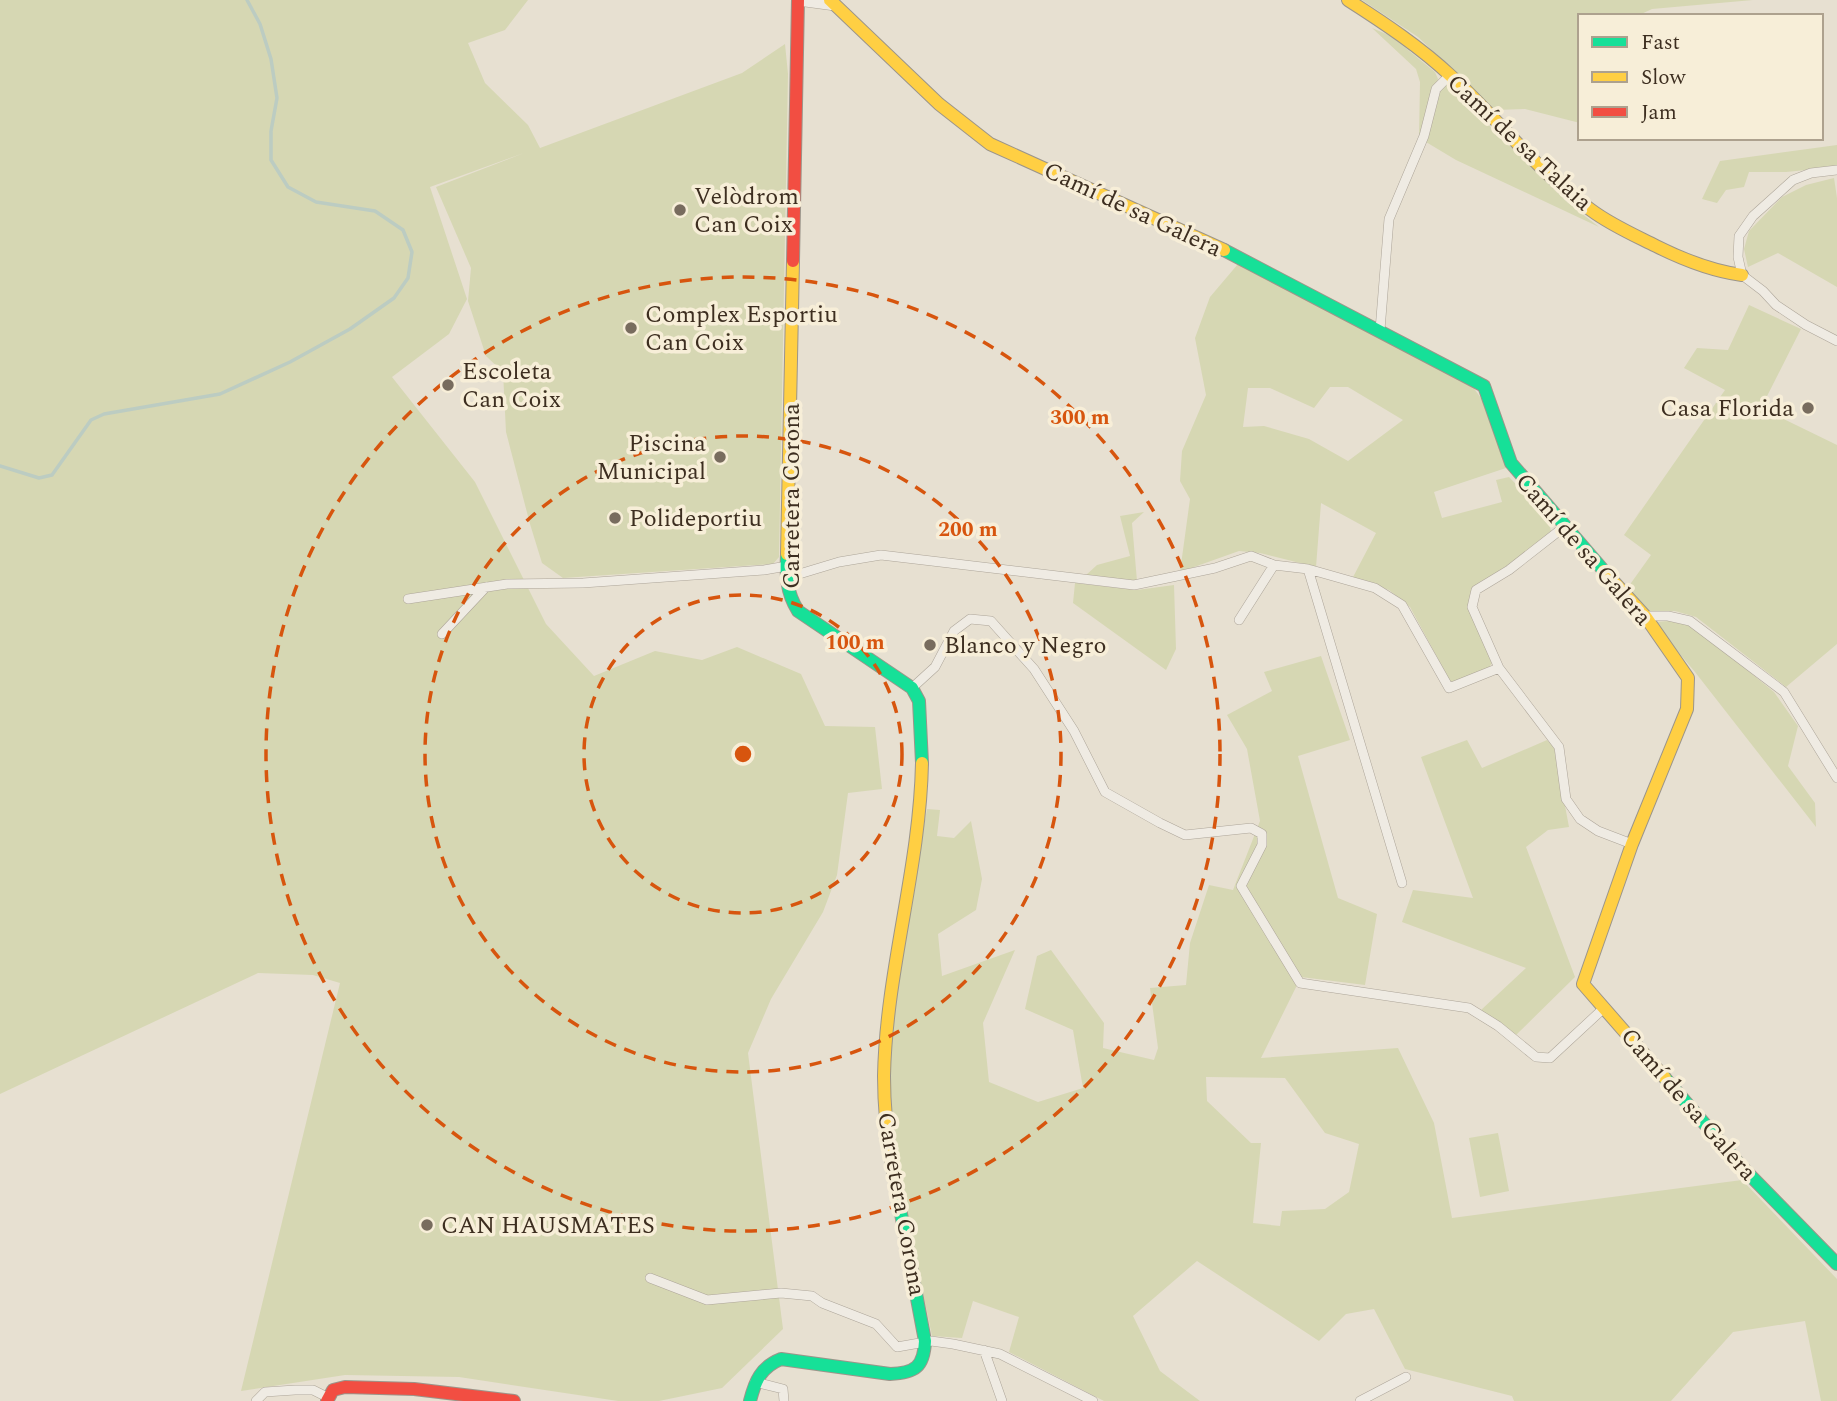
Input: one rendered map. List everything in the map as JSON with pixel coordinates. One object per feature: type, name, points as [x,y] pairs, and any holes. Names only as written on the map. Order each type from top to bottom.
[{"type":"street","name":"Camí de sa Talaia","points":[[1348,0],[1393,29],[1450,75],[1550,176],[1585,206],[1620,229],[1691,262],[1716,272],[1742,275]]},
{"type":"street","name":"Camí de sa Galera","points":[[798,1],[832,3],[939,104],[990,144],[1207,241],[1484,386],[1511,463],[1564,527],[1645,616],[1688,678],[1687,709],[1633,844],[1583,984],[1741,1166],[1837,1264]]},
{"type":"street","name":"Carretera Corona","points":[[798,1],[787,572],[790,598],[798,611],[912,688],[919,701],[922,792],[914,860],[892,984],[884,1078],[886,1135],[925,1341]]},
{"type":"street","points":[[1380,330],[1389,219],[1424,136],[1436,89],[1450,75]]},
{"type":"street","points":[[1837,170],[1811,173],[1793,180],[1753,216],[1739,236],[1738,257],[1742,275],[1776,305],[1837,341]]},
{"type":"street","points":[[1564,527],[1509,570],[1476,590],[1472,607],[1499,668],[1559,747],[1566,799],[1580,819],[1598,831],[1633,844]]},
{"type":"street","points":[[408,600],[486,587],[550,582],[596,582],[764,570],[787,572],[881,555],[1133,584],[1215,568],[1251,556],[1274,565],[1308,569],[1375,588],[1402,605],[1449,688],[1499,668]]},
{"type":"street","points":[[1239,620],[1274,565]]},
{"type":"street","points":[[1308,569],[1402,883]]},
{"type":"street","points":[[442,634],[486,587]]},
{"type":"street","points":[[1645,616],[1668,616],[1690,621],[1784,692],[1837,778]]},
{"type":"street","points":[[912,688],[935,667],[954,631],[970,619],[991,621],[1034,669],[1074,731],[1105,792],[1185,835],[1251,828],[1262,834],[1262,845],[1241,886],[1300,983],[1469,1008],[1498,1026],[1536,1057],[1550,1058],[1604,1008]]},
{"type":"street","points":[[650,1278],[707,1300],[781,1293],[807,1295],[876,1324],[897,1347],[925,1341],[984,1350],[1016,1360],[1093,1401]]},
{"type":"street","points":[[750,1401],[755,1382],[769,1363],[781,1359],[883,1375],[907,1374],[921,1363],[925,1341]]},
{"type":"street","points":[[984,1350],[1002,1401]]},
{"type":"street","points":[[1360,1401],[1406,1377]]},
{"type":"street","points":[[755,1382],[783,1389],[784,1401]]},
{"type":"street","points":[[256,1401],[265,1392],[295,1390],[313,1390],[327,1399],[335,1388],[345,1387],[414,1389],[514,1401]]},
{"type":"green space","points":[[0,0],[528,0],[505,30],[468,43],[485,83],[528,125],[540,148],[742,73],[785,44],[788,74],[779,557],[773,564],[563,578],[542,563],[506,432],[503,372],[486,356],[468,301],[471,268],[436,187],[524,153],[430,187],[467,299],[449,334],[392,377],[475,482],[546,624],[594,676],[655,651],[702,660],[737,647],[801,674],[825,726],[875,727],[882,789],[848,793],[837,875],[823,912],[771,999],[748,1053],[783,1329],[722,1388],[659,1401],[618,1401],[459,1377],[345,1375],[241,1391],[340,983],[313,975],[258,973],[0,1094]]},
{"type":"green space","points":[[1362,0],[1753,0],[1652,9],[1641,14],[1578,14],[1578,122],[1525,109],[1495,110],[1418,37]]},
{"type":"green space","points":[[1372,28],[1391,36],[1435,72],[1438,79],[1419,138],[1420,82],[1416,69]]},
{"type":"green space","points":[[1447,84],[1567,202],[1599,227],[1456,160],[1426,142],[1440,91]]},
{"type":"green space","points":[[1837,145],[1837,167],[1749,172],[1744,187],[1726,190],[1717,203],[1702,199],[1720,161]]},
{"type":"green space","points":[[1834,178],[1837,198],[1837,287],[1778,253],[1748,267],[1744,249],[1749,231],[1782,197],[1806,185]]},
{"type":"green space","points":[[1238,264],[1470,383],[1483,401],[1506,468],[1434,492],[1442,518],[1502,502],[1496,480],[1509,477],[1547,516],[1551,531],[1510,567],[1473,589],[1469,606],[1492,663],[1488,669],[1455,683],[1450,681],[1410,607],[1389,590],[1352,579],[1376,533],[1321,503],[1316,567],[1260,553],[1239,551],[1180,572],[1190,499],[1180,481],[1182,451],[1206,395],[1195,338],[1210,297]],"holes":[[[1330,387],[1348,387],[1403,420],[1348,461],[1309,439],[1264,426],[1243,427],[1248,388],[1270,388],[1314,408]]]},
{"type":"green space","points":[[1749,305],[1801,329],[1761,408],[1837,445],[1837,644],[1786,687],[1696,617],[1675,611],[1645,613],[1626,590],[1651,555],[1624,535],[1725,390],[1684,368],[1697,348],[1728,350]]},
{"type":"green space","points":[[1144,512],[1132,523],[1137,581],[1085,576],[1097,565],[1130,556],[1120,516]]},
{"type":"green space","points":[[1075,583],[1137,590],[1174,585],[1176,649],[1166,670],[1073,603]]},
{"type":"green space","points":[[1669,621],[1688,625],[1774,692],[1798,726],[1788,766],[1815,803],[1816,827],[1653,622]]},
{"type":"green space","points":[[1321,656],[1350,740],[1298,756],[1338,898],[1377,914],[1365,985],[1301,977],[1261,1058],[1398,1048],[1434,1123],[1452,1218],[1742,1180],[1837,1279],[1837,1401],[1821,1401],[1805,1321],[1733,1332],[1671,1401],[1514,1401],[1512,1396],[1405,1369],[1374,1309],[1346,1314],[1319,1341],[1197,1261],[1133,1316],[1160,1371],[1200,1401],[1104,1401],[1009,1352],[1019,1317],[973,1301],[962,1338],[932,1336],[898,1173],[889,1080],[896,986],[927,809],[940,810],[937,836],[954,838],[971,821],[982,879],[976,910],[938,934],[942,976],[1015,950],[983,1023],[989,1082],[1038,1102],[1083,1088],[1073,1030],[1025,1009],[1037,956],[1051,950],[1104,1023],[1103,1048],[1154,1060],[1158,1048],[1150,988],[1186,985],[1190,943],[1209,885],[1233,890],[1260,821],[1247,749],[1227,715],[1272,691],[1264,672]],"holes":[[[1206,1077],[1285,1078],[1325,1133],[1359,1144],[1349,1192],[1325,1209],[1282,1211],[1280,1226],[1253,1223],[1261,1143],[1251,1143],[1207,1101]]]},
{"type":"green space","points":[[1467,740],[1482,768],[1547,740],[1554,747],[1569,827],[1548,830],[1526,847],[1575,977],[1515,1036],[1481,1010],[1526,968],[1402,922],[1413,890],[1473,898],[1421,757]]},
{"type":"green space","points":[[1498,1133],[1509,1191],[1480,1197],[1469,1138]]},
{"type":"waterway","points":[[0,466],[39,478],[52,475],[91,420],[104,414],[220,394],[290,362],[350,329],[394,298],[408,278],[412,252],[403,230],[375,211],[316,202],[288,187],[271,160],[271,131],[277,98],[271,59],[260,24],[247,0]]},
{"type":"traffic: fast","points":[[1224,250],[1484,386],[1511,463],[1604,571]]},
{"type":"traffic: fast","points":[[787,554],[788,583],[798,611],[912,688],[919,701],[922,763]]},
{"type":"traffic: fast","points":[[1665,1078],[1741,1166],[1837,1264]]},
{"type":"traffic: fast","points":[[750,1401],[760,1376],[768,1366],[781,1359],[890,1374],[912,1370],[920,1363],[925,1341],[892,1166]]},
{"type":"traffic: slow","points":[[830,0],[939,104],[990,144],[1224,250]]},
{"type":"traffic: slow","points":[[1348,0],[1439,65],[1536,163],[1599,215],[1631,234],[1687,260],[1719,271],[1742,275]]},
{"type":"traffic: slow","points":[[787,554],[793,261]]},
{"type":"traffic: slow","points":[[1604,571],[1645,616],[1688,678],[1687,709],[1632,844],[1583,984],[1665,1078]]},
{"type":"traffic: slow","points":[[892,1166],[885,1098],[886,1037],[916,841],[922,763]]},
{"type":"traffic: jam","points":[[793,261],[798,0]]},
{"type":"traffic: jam","points":[[327,1401],[333,1390],[345,1387],[414,1389],[514,1401]]},
{"type":"place","name":"Velòdrom Can Coix","points":[[680,210]]},
{"type":"place","name":"Complex Esportiu Can Coix","points":[[631,328]]},
{"type":"place","name":"Escoleta Can Coix","points":[[448,385]]},
{"type":"place","name":"Casa Florida","points":[[1808,408]]},
{"type":"place","name":"Piscina Municipal","points":[[720,457]]},
{"type":"place","name":"Polideportiu","points":[[615,518]]},
{"type":"place","name":"Blanco y Negro","points":[[930,645]]},
{"type":"place","name":"CAN HAUSMATES","points":[[427,1225]]}]
